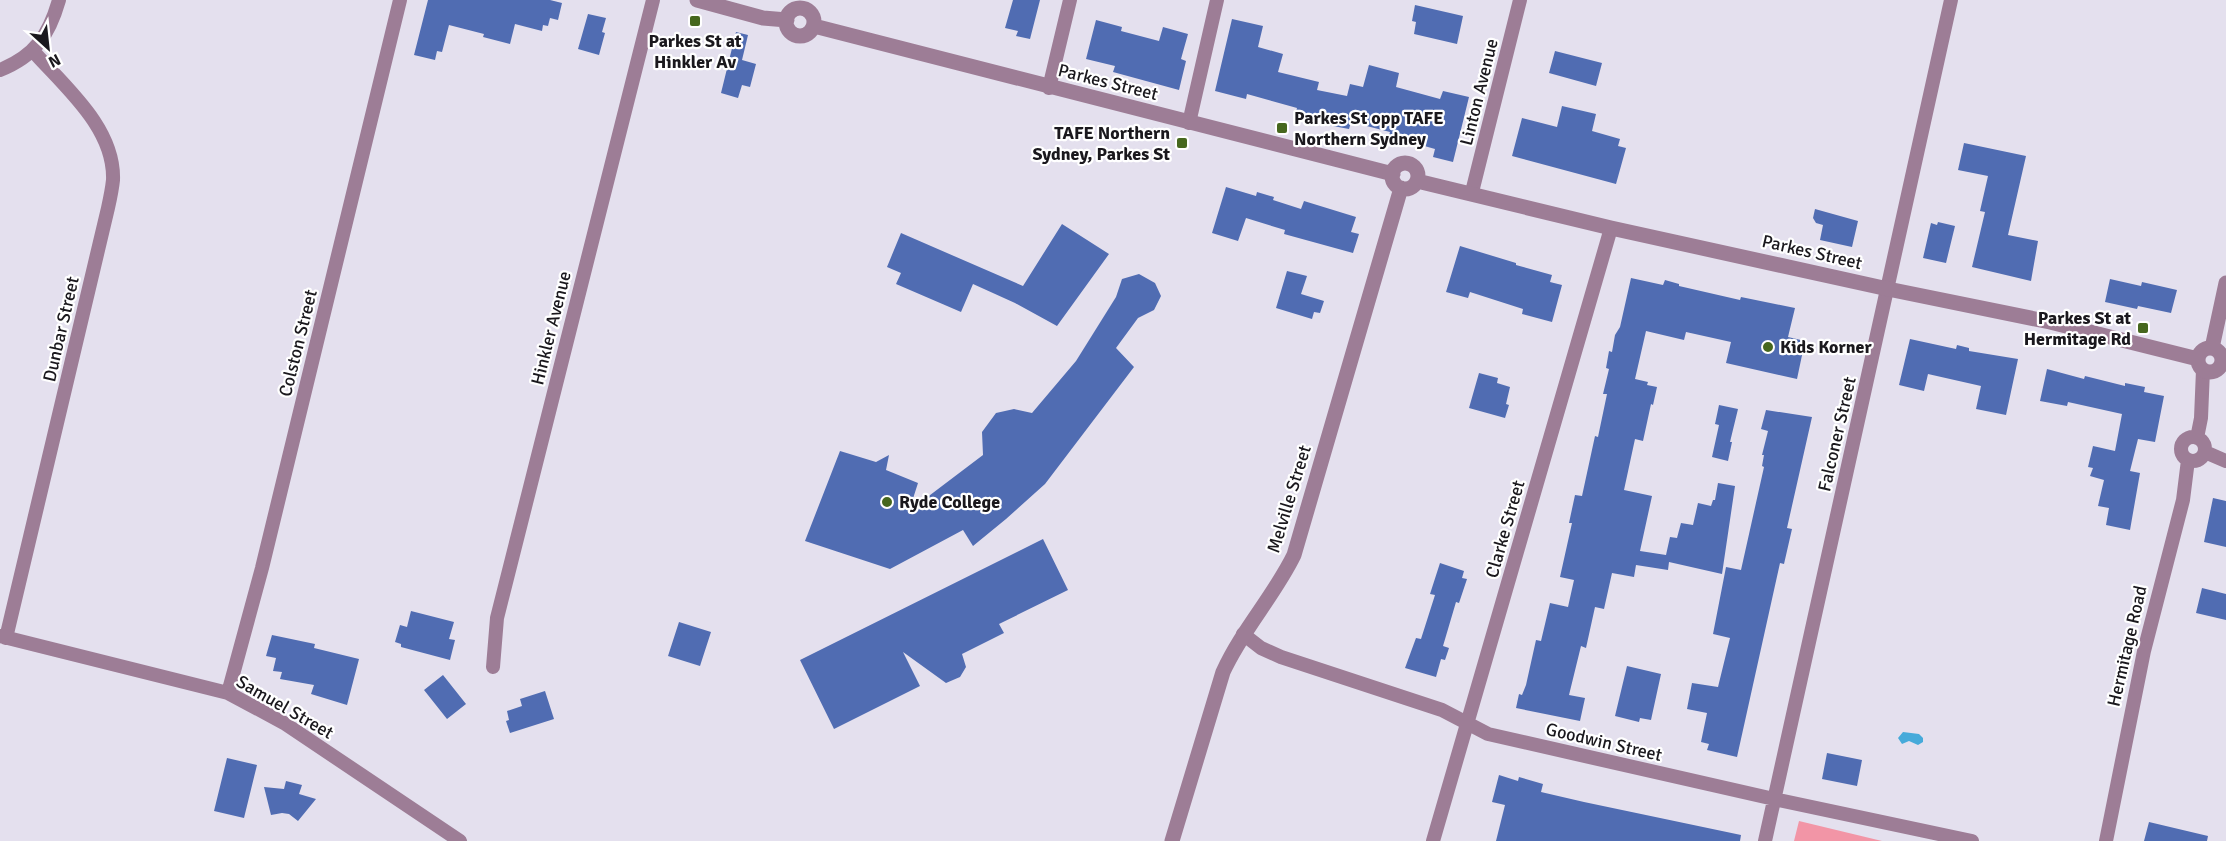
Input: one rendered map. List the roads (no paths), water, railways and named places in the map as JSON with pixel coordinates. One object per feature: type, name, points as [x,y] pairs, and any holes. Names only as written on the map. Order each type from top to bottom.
[{"type":"street","points":[[0,70],[33,51],[54,18],[59,0]]},
{"type":"street","name":"Colston Street","points":[[228,693],[261,568],[400,0]]},
{"type":"street","name":"Hinkler Avenue","points":[[493,667],[497,618],[653,0]]},
{"type":"street","points":[[697,0],[763,18],[787,20]]},
{"type":"street","points":[[1049,88],[1070,0]]},
{"type":"street","points":[[1189,123],[1217,0]]},
{"type":"street","name":"Linton Avenue","points":[[1472,192],[1520,0]]},
{"type":"street","name":"Falconer Street","points":[[1765,841],[1951,0]]},
{"type":"street","points":[[806,4],[812,14],[813,26],[809,33],[797,35],[788,28],[787,20],[795,9],[806,4]]},
{"type":"street","name":"Parkes Street","points":[[813,26],[1393,174]]},
{"type":"street","name":"Dunbar Street","points":[[3,637],[108,208],[113,179],[102,135],[92,118],[33,51]]},
{"type":"street","points":[[1409,164],[1418,172],[1417,181],[1413,187],[1401,188],[1395,184],[1393,174],[1397,167],[1409,164]]},
{"type":"street","name":"Parkes Street","points":[[1417,181],[1472,192],[1611,228],[1887,289],[2050,322],[2201,364]]},
{"type":"street","name":"Melville Street","points":[[1172,841],[1223,672],[1243,634],[1272,595],[1294,555],[1401,188]]},
{"type":"street","name":"Clarke Street","points":[[1433,841],[1611,228]]},
{"type":"street","points":[[2212,348],[2226,283]]},
{"type":"street","points":[[2197,438],[2201,418],[2201,364],[2204,349],[2212,348],[2219,353],[2221,364],[2215,370],[2201,364]]},
{"type":"street","points":[[2197,438],[2205,446],[2205,452],[2198,460],[2188,460],[2182,454],[2181,447],[2186,440],[2197,438]]},
{"type":"street","points":[[2205,452],[2226,461]]},
{"type":"street","name":"Hermitage Road","points":[[2106,841],[2144,651],[2183,500],[2188,460]]},
{"type":"street","name":"Goodwin Street","points":[[1243,634],[1261,648],[1281,657],[1442,710],[1497,736],[1971,841]]},
{"type":"street","name":"Samuel Street","points":[[3,637],[228,693],[284,723],[460,841]]},
{"type":"water","points":[[1903,732],[1919,734],[1923,742],[1918,745],[1909,741],[1902,744],[1898,738]]},
{"type":"place","name":"Parkes St at Hinkler Av","points":[[695,21]]},
{"type":"place","name":"Parkes St opp TAFE Northern Sydney","points":[[1282,128]]},
{"type":"place","name":"TAFE Northern Sydney, Parkes St","points":[[1182,143]]},
{"type":"place","name":"Parkes St at Hermitage Rd","points":[[2143,328]]},
{"type":"place","name":"Kids Korner","points":[[1768,347]]},
{"type":"place","name":"Ryde College","points":[[887,502]]}]
